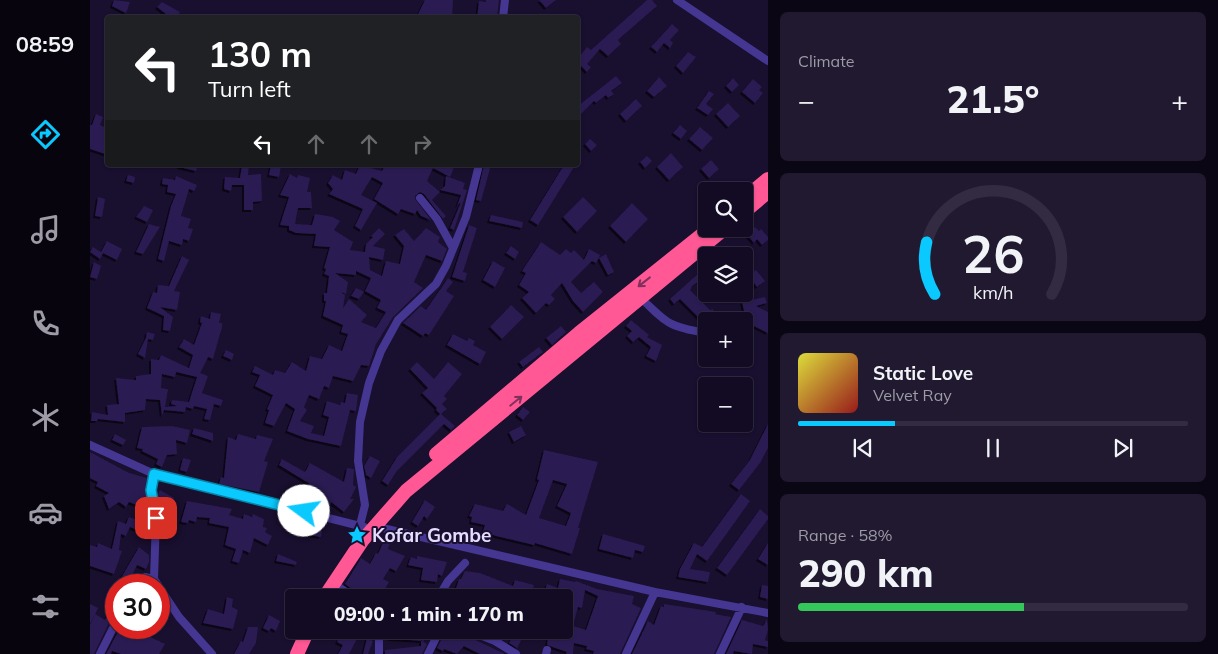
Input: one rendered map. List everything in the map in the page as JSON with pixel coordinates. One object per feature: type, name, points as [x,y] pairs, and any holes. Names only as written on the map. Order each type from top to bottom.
[{"type":"highway","points":[[753,192],[768,179]]},
{"type":"highway","points":[[753,204],[768,192]]},
{"type":"highway","points":[[321,589],[376,512],[422,467],[579,333],[699,237]]},
{"type":"highway","points":[[329,589],[366,526],[714,237]]},
{"type":"highway","points":[[290,654],[296,639]]},
{"type":"highway","points":[[297,654],[304,639]]},
{"type":"street","points":[[503,15],[505,0]]},
{"type":"street","points":[[677,0],[768,61]]},
{"type":"street","points":[[366,526],[365,505],[358,461],[360,422],[369,383],[381,351],[398,320],[436,284],[466,217],[478,167]]},
{"type":"street","points":[[420,198],[437,219],[453,248]]},
{"type":"street","points":[[641,298],[664,320],[678,328],[698,332]]},
{"type":"street","points":[[90,445],[154,474],[366,526],[655,592],[768,612]]},
{"type":"street","points":[[154,474],[151,490],[156,518],[157,574]]},
{"type":"street","points":[[443,589],[448,581],[465,563]]},
{"type":"street","points":[[333,583],[342,589]]},
{"type":"street","points":[[626,654],[655,592]]},
{"type":"street","points":[[170,604],[179,617],[212,654]]},
{"type":"street","points":[[720,654],[736,624],[742,607]]},
{"type":"street","points":[[100,654],[108,639]]},
{"type":"street","points":[[379,639],[379,654]]},
{"type":"street","points":[[428,654],[436,639]]},
{"type":"street","points":[[489,639],[516,654]]},
{"type":"building","points":[[114,0],[130,2],[126,13],[112,6]]},
{"type":"building","points":[[425,0],[453,0],[452,15],[418,14]]},
{"type":"building","points":[[486,0],[499,0],[497,15],[477,15],[479,1],[486,2]]},
{"type":"building","points":[[539,0],[556,0],[546,8]]},
{"type":"building","points":[[647,0],[652,0],[657,6],[618,40],[621,44],[608,56],[600,49],[587,64],[591,67],[587,72],[581,66],[580,67],[580,56],[587,47],[591,50]]},
{"type":"building","points":[[162,2],[180,12],[178,15],[167,15],[157,7]]},
{"type":"building","points":[[672,24],[679,30],[670,40],[673,43],[670,48],[664,43],[657,52],[651,47]]},
{"type":"building","points":[[688,52],[696,57],[683,73],[676,66]]},
{"type":"building","points":[[616,76],[622,83],[611,91],[614,94],[608,98],[606,95],[596,103],[594,101],[580,115],[580,104]]},
{"type":"building","points":[[659,77],[667,86],[654,97],[647,91]]},
{"type":"building","points":[[733,78],[739,85],[732,92],[726,86]]},
{"type":"building","points":[[753,79],[762,87],[759,90],[763,93],[755,103],[742,92]]},
{"type":"building","points":[[709,91],[714,94],[706,104],[713,109],[708,115],[697,108]]},
{"type":"building","points":[[636,99],[642,106],[626,121],[620,114]]},
{"type":"building","points":[[728,103],[740,116],[728,127],[716,114]]},
{"type":"building","points":[[96,114],[103,117],[100,125],[105,128],[105,154],[90,149],[90,125],[92,125]]},
{"type":"building","points":[[680,125],[687,131],[681,139],[673,133]]},
{"type":"building","points":[[700,127],[713,138],[702,150],[689,139]]},
{"type":"building","points":[[590,139],[597,145],[591,151],[585,144]]},
{"type":"building","points":[[671,153],[683,167],[669,180],[657,167]]},
{"type":"building","points":[[647,156],[652,161],[645,168],[640,162]]},
{"type":"building","points":[[711,160],[719,169],[709,178],[701,169]]},
{"type":"building","points":[[179,167],[197,167],[196,171]]},
{"type":"building","points":[[242,167],[249,167],[248,175],[261,174],[262,201],[253,202],[253,210],[244,210],[244,185],[232,185],[231,191],[224,189],[225,177],[240,178]]},
{"type":"building","points":[[271,167],[281,167],[279,177],[269,175]]},
{"type":"building","points":[[359,167],[382,171],[384,167],[454,167],[450,177],[433,168],[427,181],[440,192],[432,200],[446,216],[443,219],[424,194],[420,192],[415,196],[415,199],[431,220],[421,216],[417,210],[415,214],[401,209],[398,214],[374,199],[383,183],[372,177],[361,195],[377,203],[361,230],[355,226],[363,209],[329,194],[333,189],[328,183],[333,175],[342,180],[345,170],[356,174]]},
{"type":"building","points":[[484,167],[490,167],[481,201],[476,200]]},
{"type":"building","points":[[563,167],[574,167],[538,225],[530,220]]},
{"type":"building","points":[[290,174],[297,178],[298,175],[310,178],[307,192],[311,192],[312,208],[298,208],[295,224],[312,225],[315,214],[333,217],[340,221],[334,230],[353,242],[350,250],[365,252],[366,244],[379,228],[385,234],[373,246],[385,249],[383,260],[369,257],[370,270],[382,276],[386,261],[400,264],[404,246],[395,235],[404,229],[414,241],[426,228],[440,237],[438,242],[447,249],[442,261],[426,255],[414,282],[423,288],[393,317],[376,344],[369,366],[361,365],[353,381],[333,376],[329,388],[324,386],[319,399],[309,395],[304,407],[307,410],[300,421],[314,426],[311,433],[324,436],[329,417],[323,415],[327,401],[340,405],[341,402],[345,403],[347,393],[358,395],[356,411],[350,410],[341,446],[308,439],[287,431],[295,409],[286,403],[274,426],[265,423],[269,410],[267,409],[273,395],[255,386],[260,375],[252,372],[255,366],[273,375],[275,370],[285,373],[292,362],[306,371],[310,356],[322,359],[329,345],[342,351],[348,334],[341,332],[343,325],[323,316],[326,301],[324,301],[324,293],[327,293],[329,276],[324,274],[326,269],[324,268],[330,247],[314,246],[316,234],[296,233],[289,230],[289,226],[280,225],[289,197],[280,195]],"holes":[[[356,271],[371,278],[365,291],[381,300],[377,308],[386,312],[376,328],[361,322],[367,315],[349,299],[343,308],[345,295],[341,292],[346,294],[348,282],[335,273],[356,275]]]},
{"type":"building","points":[[128,175],[135,177],[134,183],[126,181]]},
{"type":"building","points":[[176,176],[197,185],[194,191],[189,189],[181,216],[191,219],[188,228],[193,229],[189,241],[183,239],[182,245],[169,241],[164,261],[158,259],[171,206],[176,194],[167,192],[168,185],[162,184],[163,178],[175,180]]},
{"type":"building","points":[[446,176],[465,183],[463,189],[467,190],[454,230],[450,228],[461,202],[457,206],[461,195],[440,190],[445,186]]},
{"type":"building","points":[[98,197],[105,199],[102,217],[95,216]]},
{"type":"building","points":[[583,197],[597,211],[577,232],[563,217]]},
{"type":"building","points":[[632,203],[648,219],[626,242],[610,226]]},
{"type":"building","points":[[144,206],[153,210],[147,222],[136,217]]},
{"type":"building","points":[[491,215],[523,222],[522,228],[489,221]]},
{"type":"building","points":[[149,224],[160,227],[143,254],[136,252]]},
{"type":"building","points":[[469,225],[477,228],[463,272],[467,273],[465,281],[452,277]]},
{"type":"building","points":[[755,227],[759,231],[761,229],[768,237],[768,240],[762,245],[757,239],[754,243],[749,237],[753,237],[753,229]]},
{"type":"building","points":[[107,241],[122,249],[117,260],[103,253],[100,259],[90,252],[93,247],[101,252]]},
{"type":"building","points":[[541,242],[560,255],[566,249],[571,253],[574,250],[584,260],[589,249],[600,255],[596,263],[592,261],[571,282],[581,293],[594,282],[603,292],[583,312],[573,301],[562,283],[551,295],[555,299],[549,305],[546,303],[536,313],[522,298],[529,292],[519,285],[526,273],[522,271]]},
{"type":"building","points":[[511,246],[519,252],[515,259],[506,253]]},
{"type":"building","points":[[606,254],[614,272],[608,275],[599,258]]},
{"type":"building","points":[[182,256],[189,260],[174,291],[180,292],[177,310],[160,307],[173,317],[170,331],[163,330],[164,316],[147,308],[153,292],[157,293],[158,285],[169,286]]},
{"type":"building","points":[[493,261],[505,268],[495,287],[483,280]]},
{"type":"building","points":[[94,262],[101,266],[97,279],[90,277]]},
{"type":"building","points":[[756,270],[765,281],[757,287],[753,282],[753,272]]},
{"type":"building","points":[[698,274],[698,282],[690,290],[698,298],[698,302],[702,302],[710,310],[713,309],[714,312],[698,312],[698,317],[680,299],[674,304],[670,299]]},
{"type":"building","points":[[448,278],[453,282],[446,291],[454,296],[429,335],[425,333],[423,336],[403,323],[421,306],[426,310]]},
{"type":"building","points":[[356,288],[364,292],[359,299],[351,296]]},
{"type":"building","points":[[765,297],[767,303],[756,306],[768,312],[768,333],[753,326],[753,312],[739,312],[744,311],[742,302],[753,302],[753,300]]},
{"type":"building","points":[[511,305],[524,317],[502,339],[490,327]]},
{"type":"building","points":[[211,312],[221,314],[219,323],[222,323],[222,327],[213,359],[208,357],[200,373],[208,376],[202,393],[223,400],[221,406],[214,404],[210,420],[204,419],[207,409],[194,406],[193,409],[186,407],[185,412],[164,410],[162,416],[160,400],[146,399],[145,410],[125,413],[125,422],[98,419],[97,421],[91,421],[92,412],[108,415],[107,405],[119,404],[116,378],[136,380],[136,376],[151,374],[151,359],[159,360],[161,355],[189,368],[193,355],[179,347],[184,339],[194,345],[202,323],[200,322],[201,316],[210,319]],"holes":[[[176,372],[197,377],[189,402],[172,400],[171,404],[177,406],[165,407],[168,389],[161,388],[162,374],[175,377]]]},
{"type":"building","points":[[631,320],[649,335],[647,337],[662,345],[656,361],[646,356],[651,347],[639,337],[633,342],[627,336],[632,331],[626,326]]},
{"type":"building","points":[[561,326],[566,332],[552,345],[546,338]]},
{"type":"building","points":[[147,332],[155,334],[153,340],[148,339],[145,358],[138,354]]},
{"type":"building","points":[[453,334],[467,341],[469,338],[475,341],[473,345],[486,352],[480,364],[447,345]]},
{"type":"building","points":[[539,347],[543,352],[523,367],[519,362]]},
{"type":"building","points":[[226,350],[234,354],[232,360],[223,356]]},
{"type":"building","points":[[417,362],[434,379],[448,362],[462,374],[444,396],[447,399],[442,404],[447,409],[441,414],[455,426],[451,430],[444,424],[396,472],[388,485],[382,481],[397,457],[440,414],[436,410],[437,408],[422,393],[428,388],[410,369]]},
{"type":"building","points":[[523,407],[530,412],[523,420],[517,415]]},
{"type":"building","points":[[768,424],[768,448],[760,463],[739,490],[731,484],[750,460]]},
{"type":"building","points":[[172,426],[190,430],[187,443],[176,440],[177,454],[167,455],[162,467],[156,464],[158,459],[142,451],[143,449],[137,448],[142,427]]},
{"type":"building","points":[[521,426],[526,435],[514,442],[509,432]]},
{"type":"building","points":[[194,428],[213,433],[213,441],[192,434]]},
{"type":"building","points":[[115,434],[126,440],[123,445],[112,440]]},
{"type":"building","points":[[238,434],[256,439],[257,435],[273,439],[264,461],[268,462],[259,492],[219,484],[221,477],[224,478],[228,437],[236,440]]},
{"type":"building","points":[[544,450],[598,462],[572,554],[535,543],[534,545],[496,536],[483,531],[485,525],[471,522],[472,517],[469,516],[475,504],[503,511],[507,504],[526,515],[539,480],[537,479]],"holes":[[[553,480],[567,484],[557,506],[571,513],[566,526],[539,518]]]},
{"type":"building","points":[[90,452],[129,473],[147,478],[145,489],[150,528],[147,534],[130,527],[126,536],[121,534],[119,550],[122,551],[114,574],[90,566],[90,545],[97,547],[98,543],[112,549],[118,521],[126,524],[129,517],[135,519],[139,506],[129,502],[126,507],[119,502],[109,509],[104,496],[109,493],[96,486],[98,482],[90,478]]},
{"type":"building","points":[[370,456],[380,461],[371,478],[366,475],[364,466]]},
{"type":"building","points":[[183,458],[191,460],[187,472],[180,470]]},
{"type":"building","points":[[282,459],[305,472],[310,463],[344,482],[347,468],[354,469],[353,485],[356,487],[350,499],[354,499],[344,512],[331,502],[329,510],[305,499],[310,484],[279,465]]},
{"type":"building","points":[[160,490],[174,498],[166,515],[161,512],[158,494]]},
{"type":"building","points":[[741,494],[750,501],[707,561],[697,554],[690,569],[710,572],[708,582],[678,577],[680,569],[694,543],[702,547]]},
{"type":"building","points":[[425,500],[435,507],[427,519],[424,516],[418,526],[412,522]]},
{"type":"building","points":[[187,501],[232,509],[229,515],[243,519],[244,514],[252,517],[253,514],[264,519],[263,527],[267,528],[265,532],[272,536],[268,545],[254,538],[250,553],[243,550],[239,563],[232,561],[236,549],[225,545],[229,527],[209,523],[210,518],[197,517],[196,522],[189,520],[188,523],[181,522]]},
{"type":"building","points":[[760,509],[768,516],[768,519],[727,575],[717,568]]},
{"type":"building","points":[[311,528],[322,531],[321,537],[309,535]]},
{"type":"building","points":[[603,534],[645,546],[643,552],[635,550],[633,558],[599,549]]},
{"type":"building","points":[[385,538],[391,540],[388,549],[405,556],[396,571],[390,568],[383,579],[389,582],[385,589],[352,589],[345,584],[361,558],[370,564],[376,553],[378,554]]},
{"type":"building","points":[[768,543],[768,565],[758,559]]},
{"type":"building","points":[[139,547],[149,555],[146,569],[137,565],[132,574],[123,574]]},
{"type":"building","points":[[278,554],[297,562],[296,565],[276,561]]},
{"type":"building","points":[[417,556],[447,562],[442,576],[438,574],[437,582],[421,580],[423,568],[408,565],[411,557],[417,559]]},
{"type":"building","points":[[465,571],[480,573],[513,586],[515,580],[534,585],[533,589],[456,589],[459,579],[461,579]]},
{"type":"building","points":[[560,579],[576,581],[597,589],[634,596],[632,604],[641,608],[620,654],[593,654],[594,651],[586,649],[587,646],[574,643],[573,654],[566,654],[567,652],[547,645],[548,639],[573,639],[573,626],[573,589],[546,589],[547,584],[558,588]],"holes":[[[585,590],[598,596],[586,630],[573,626],[578,607],[582,608]]]},
{"type":"building","points":[[762,585],[768,586],[768,599],[760,597]]},
{"type":"building","points":[[227,597],[233,599],[232,607],[238,610],[233,629],[203,623],[208,609],[224,614]]},
{"type":"building","points":[[90,604],[98,608],[90,624]]},
{"type":"building","points":[[664,604],[716,612],[715,614],[731,617],[714,654],[632,654],[648,621],[654,625],[661,606],[664,607]]},
{"type":"building","points":[[95,614],[105,620],[105,631],[94,654],[90,654],[90,625]]},
{"type":"building","points":[[269,615],[280,621],[276,631],[271,628],[269,631],[263,628]]},
{"type":"building","points":[[767,619],[768,630],[765,640],[768,641],[768,647],[753,644],[752,654],[734,651],[733,654],[726,654],[742,620],[763,626]]},
{"type":"building","points":[[248,627],[258,627],[256,643],[249,654],[234,654],[241,641],[243,642]]},
{"type":"building","points":[[114,639],[154,639],[165,644],[159,654],[121,654],[112,651],[111,654],[106,654]]},
{"type":"building","points":[[338,639],[357,639],[349,654],[338,654],[343,645],[337,642]]},
{"type":"building","points":[[367,639],[373,641],[368,654],[363,654]]},
{"type":"building","points":[[392,639],[425,639],[424,641]]},
{"type":"building","points":[[442,639],[473,639],[505,654],[480,654],[464,646],[457,654],[437,648]]},
{"type":"building","points":[[511,639],[522,639],[517,648],[509,643]]},
{"type":"building","points":[[421,640],[427,644],[422,654],[385,654],[385,650],[421,646]]},
{"type":"place","name":"Kofar Gombe","points":[[357,535]]},
{"type":"route","points":[[156,518],[151,490],[154,474],[304,511]]}]
